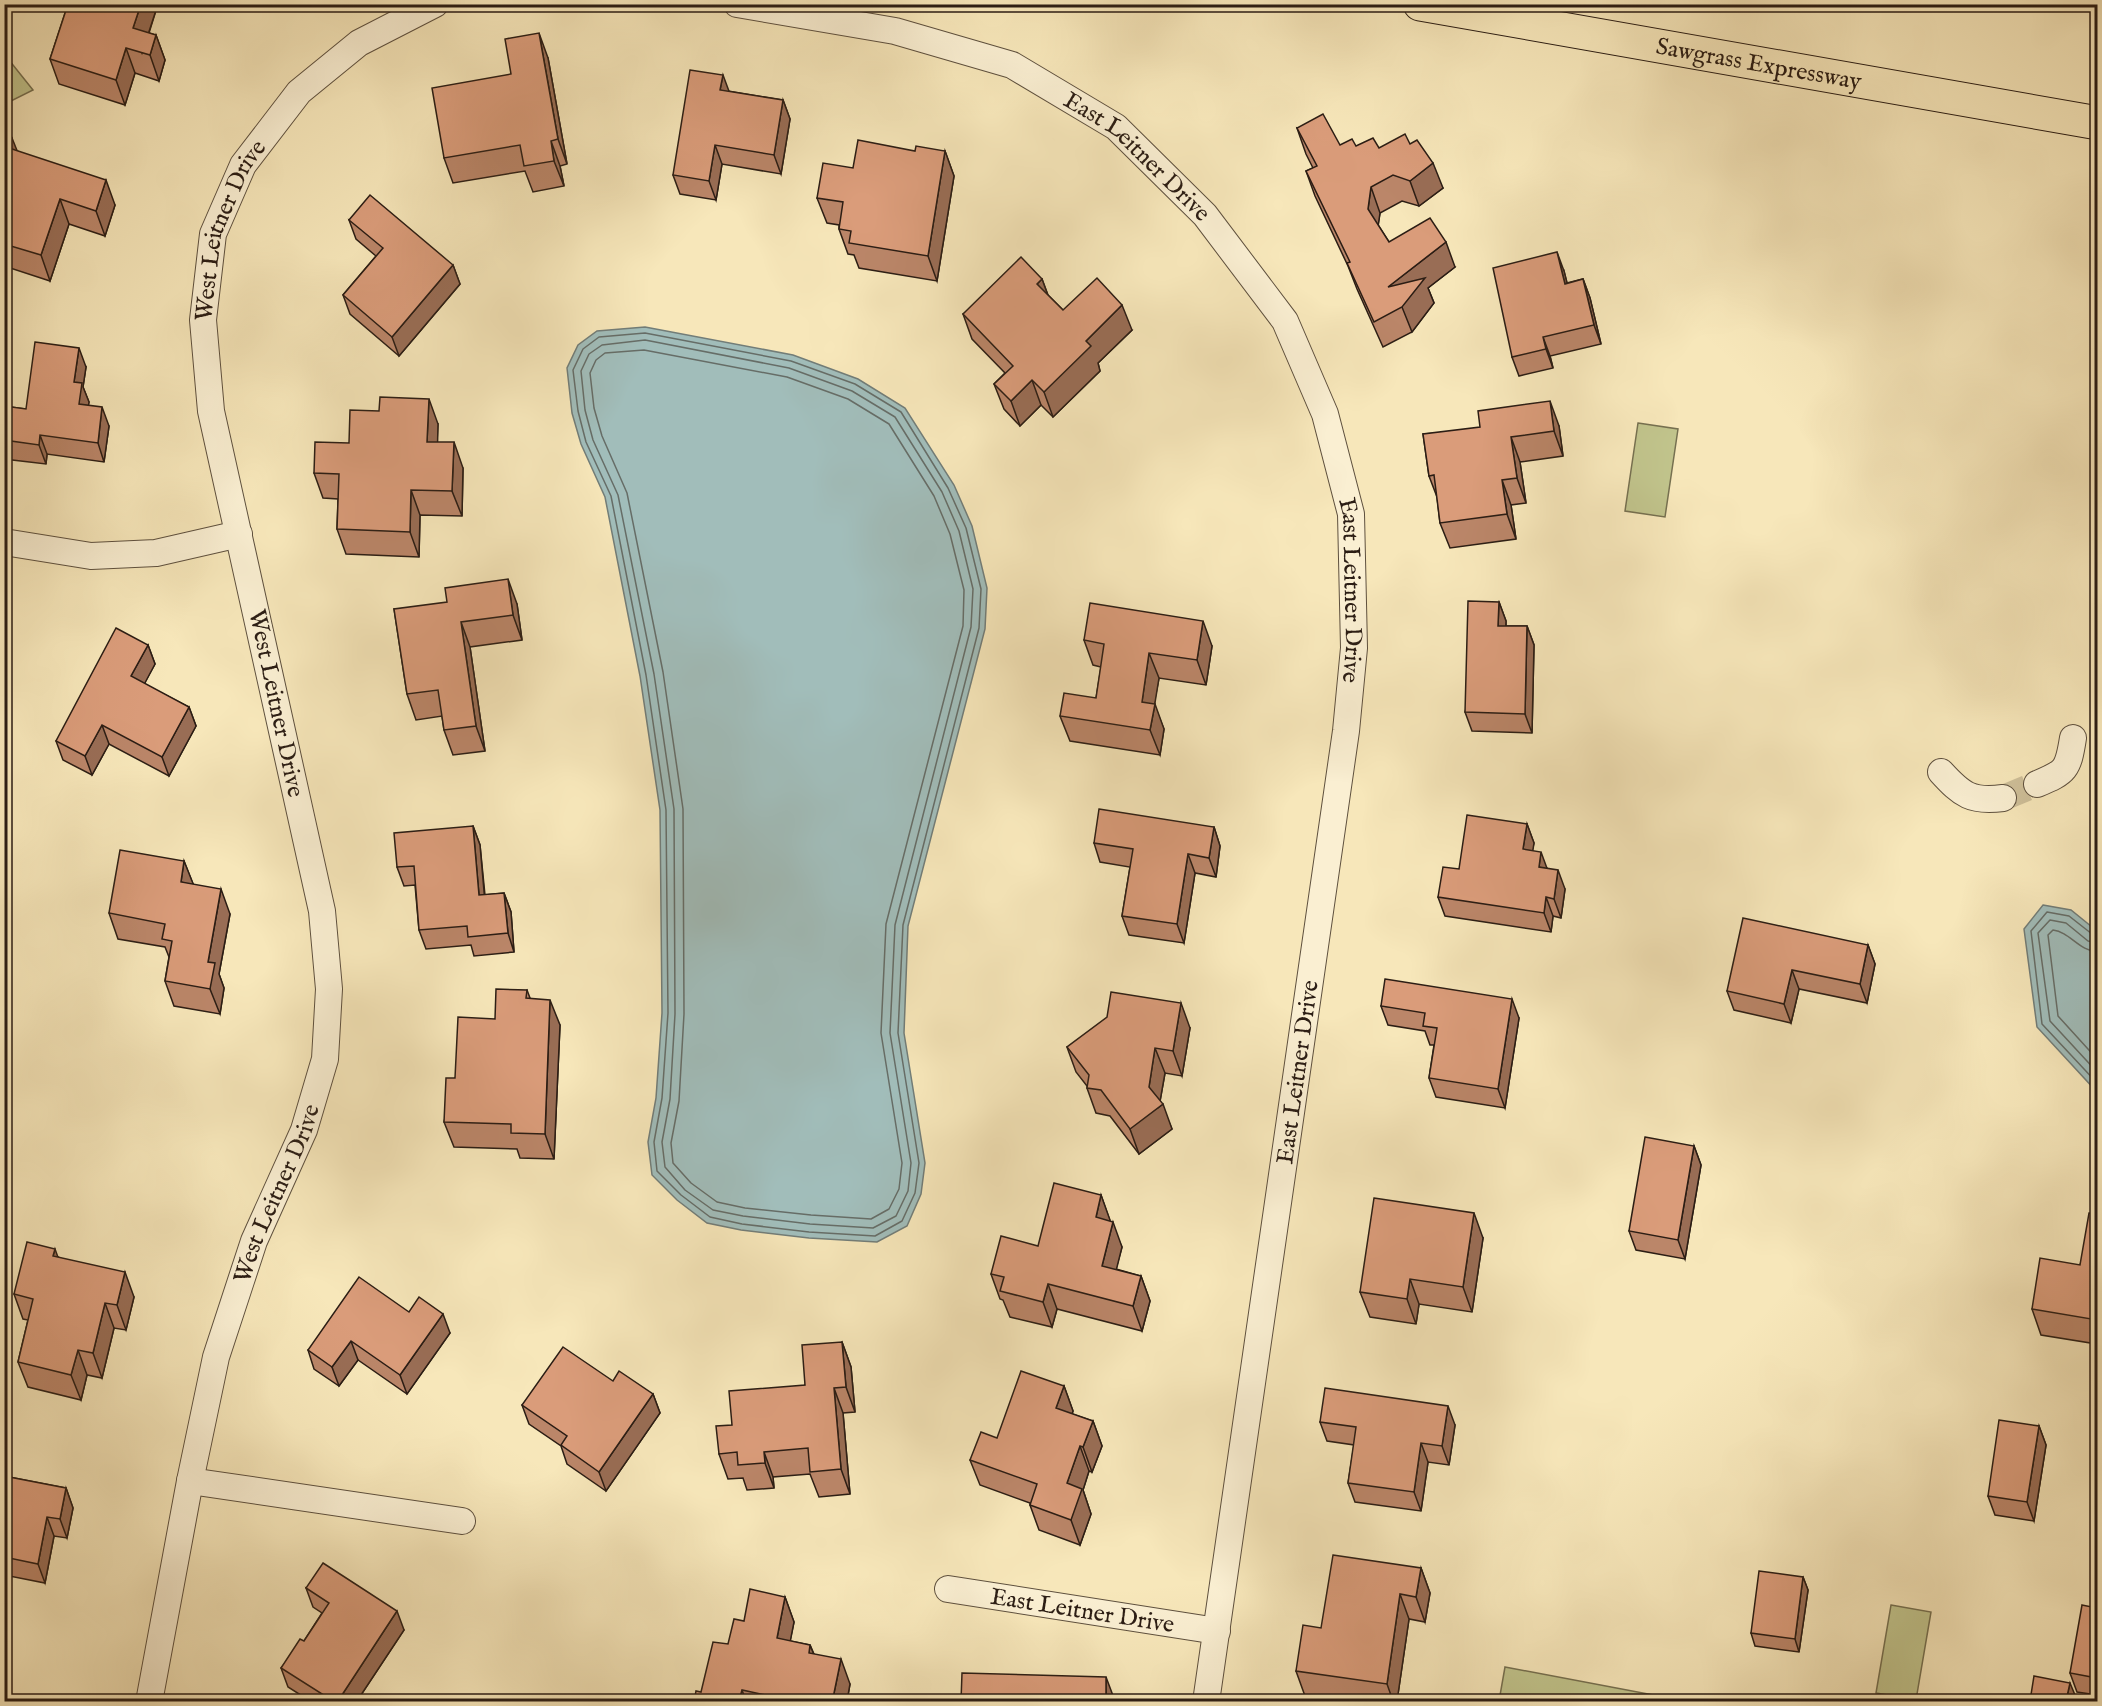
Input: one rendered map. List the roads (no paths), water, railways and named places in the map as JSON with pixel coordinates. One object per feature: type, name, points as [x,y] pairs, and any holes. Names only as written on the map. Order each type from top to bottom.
[{"type":"highway","name":"Sawgrass Expressway","points":[[1420,4],[2097,123]]},
{"type":"street","name":"East Leitner Drive","points":[[737,4],[895,31],[1012,65],[1116,127],[1205,215],[1285,321],[1325,414],[1351,514],[1354,657],[1346,731],[1206,1701]]},
{"type":"street","name":"West Leitner Drive","points":[[149,1701],[190,1481],[216,1357],[254,1241],[304,1130],[325,1059],[329,989],[322,911],[211,411],[203,320],[213,234],[243,165],[299,92],[359,43],[434,5]]},
{"type":"street","points":[[4,542],[91,556],[156,553],[240,534]]},
{"type":"street","points":[[2037,784],[2060,775],[2070,759],[2073,738]]},
{"type":"street","points":[[1941,772],[1958,791],[1984,800],[2003,798]]},
{"type":"street","points":[[190,1481],[462,1521]]},
{"type":"street","name":"East Leitner Drive","points":[[948,1588],[1217,1631]]},
{"type":"water","points":[[645,327],[793,355],[858,379],[905,408],[954,485],[972,526],[987,588],[985,629],[908,926],[904,1033],[925,1163],[921,1194],[907,1226],[877,1242],[809,1238],[741,1230],[707,1223],[677,1200],[652,1175],[648,1142],[656,1098],[662,1013],[660,810],[640,676],[605,497],[581,444],[572,413],[567,368],[578,345],[597,331]]},
{"type":"water","points":[[2043,905],[2071,910],[2097,931],[2097,1092],[2037,1027],[2024,929]]},
{"type":"tunnel","points":[[2003,798],[2037,784]]}]
